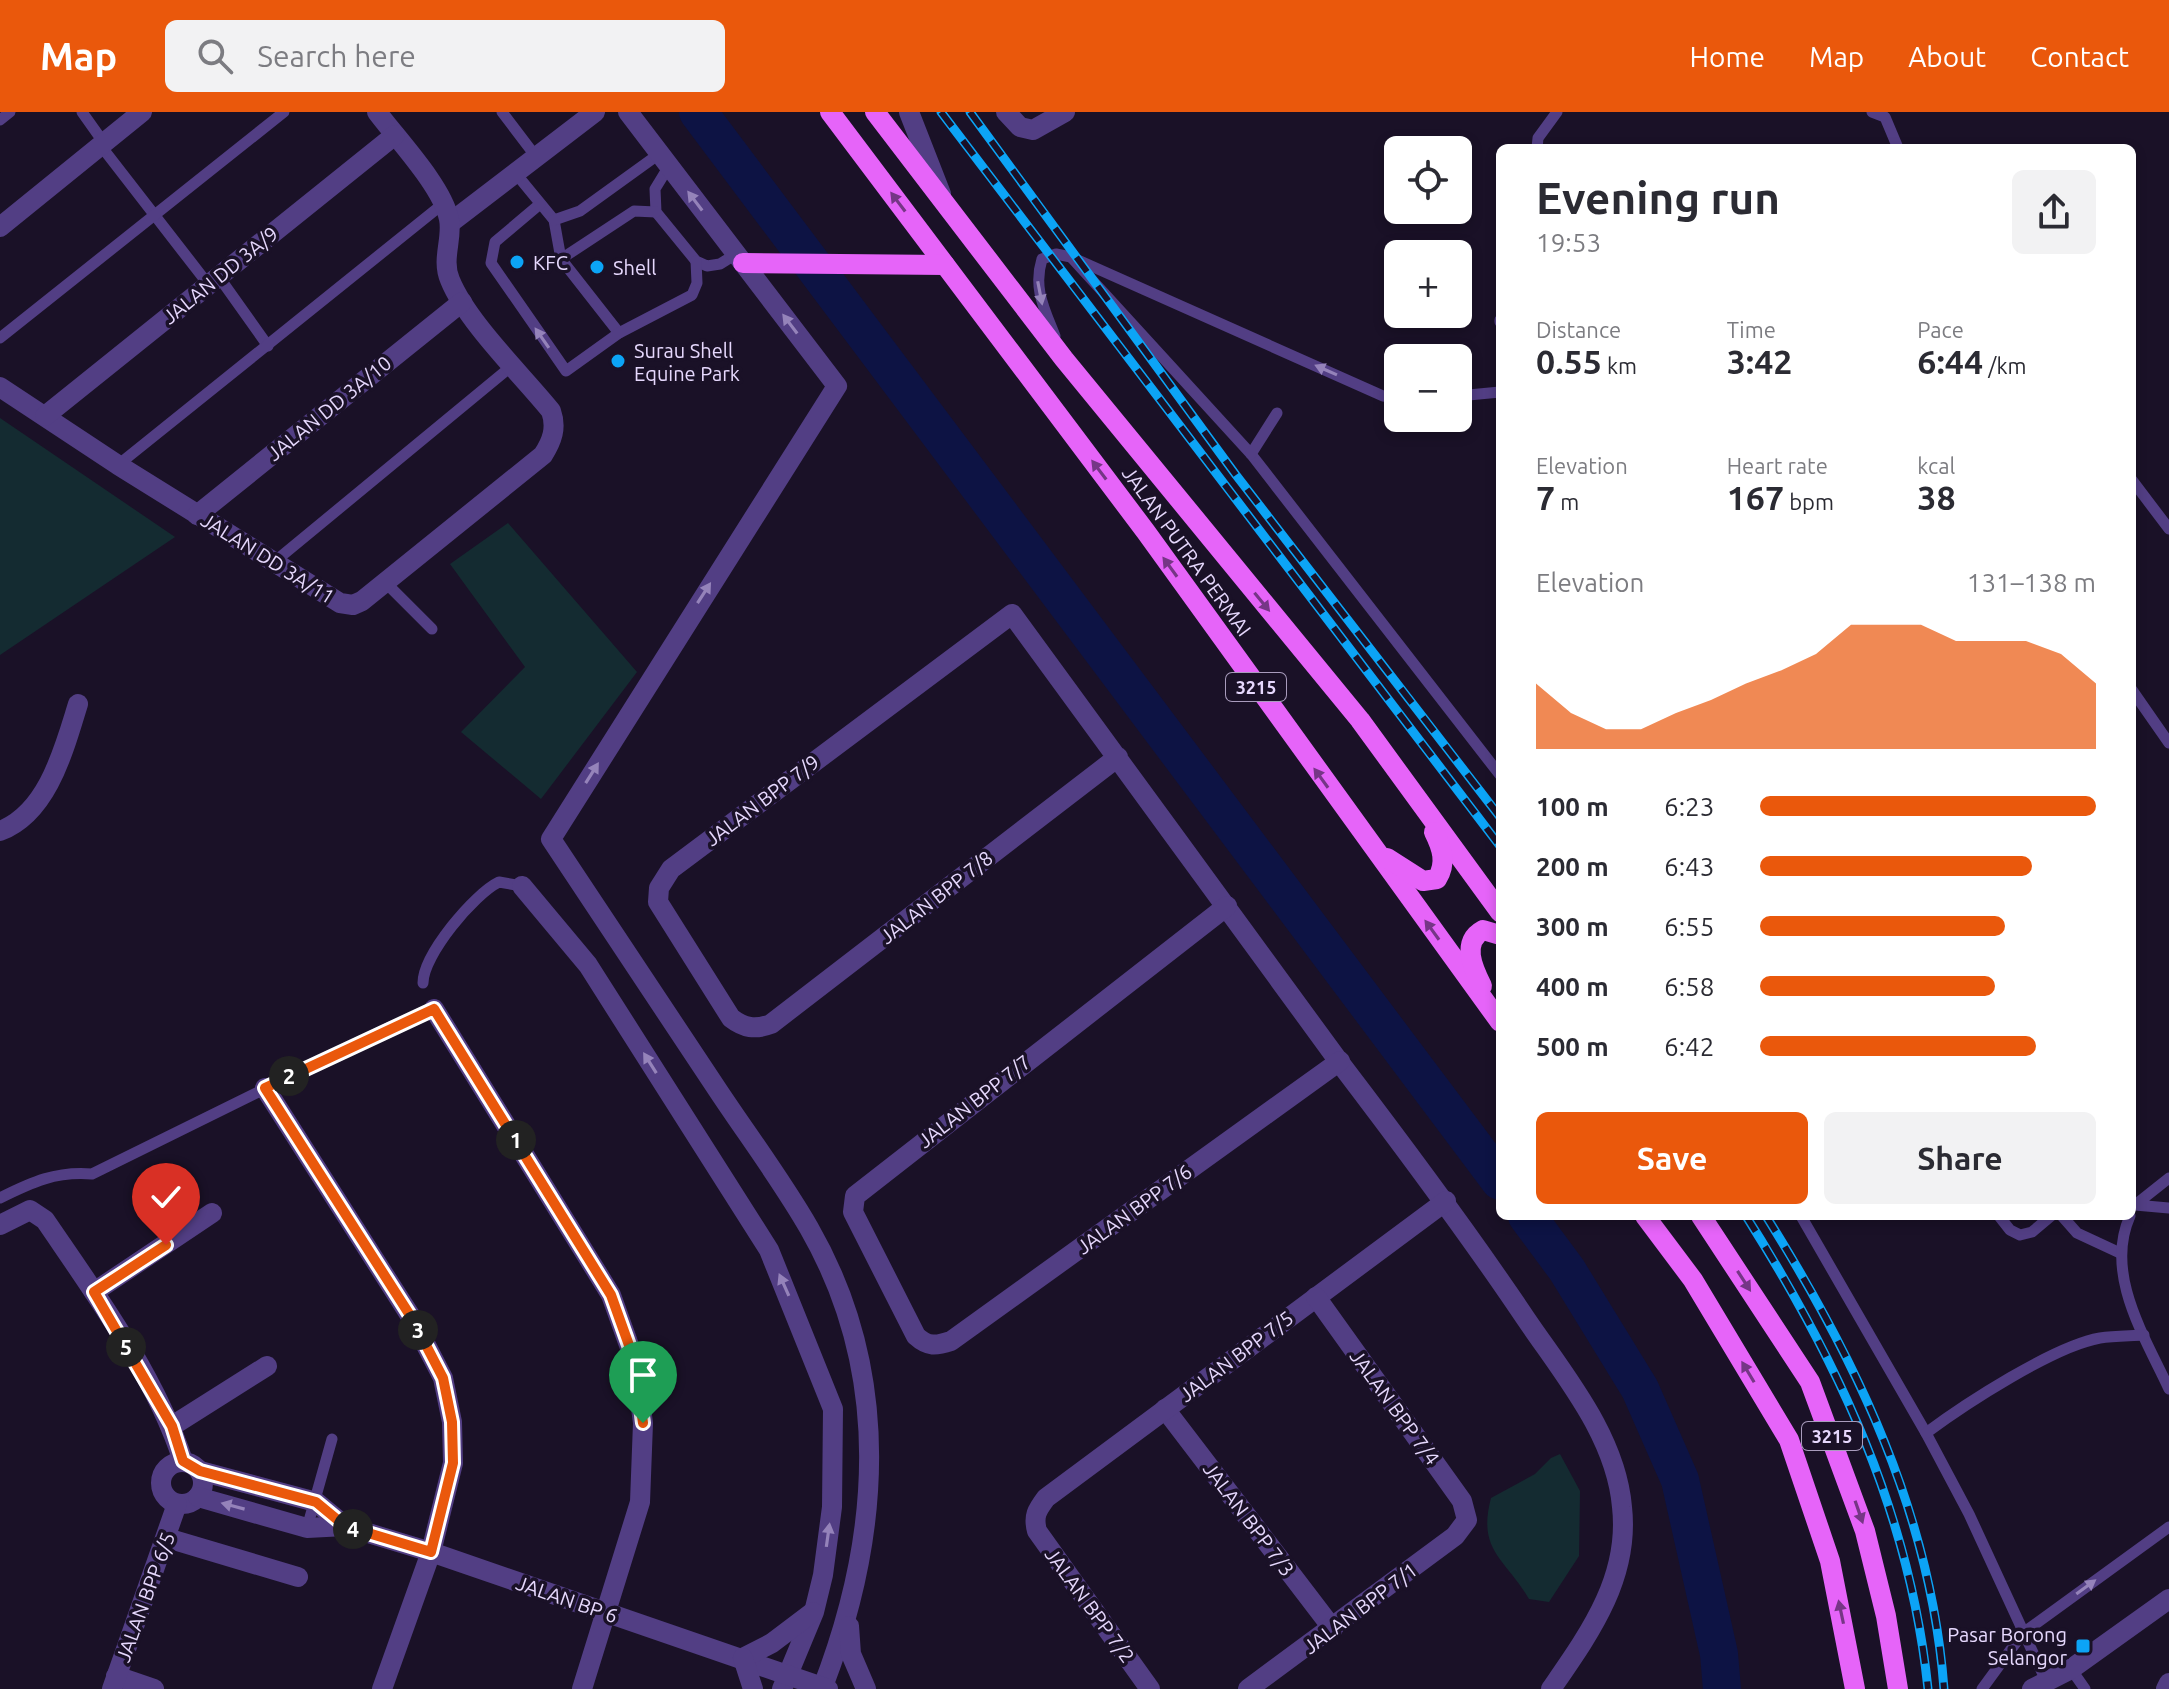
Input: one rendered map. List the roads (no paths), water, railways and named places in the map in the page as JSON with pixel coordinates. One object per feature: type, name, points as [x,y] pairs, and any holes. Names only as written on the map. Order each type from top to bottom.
[{"type":"main road","name":"JALAN PUTRA PERMAI","points":[[830,112],[1146,532],[1367,842],[1496,1016]]},
{"type":"main road","name":"JALAN PUTRA PERMAI","points":[[875,112],[1064,359],[1360,720],[1496,906]]},
{"type":"main road","points":[[739,258],[771,262],[945,265]]},
{"type":"main road","points":[[1367,842],[1409,875],[1423,881],[1437,879],[1443,864],[1442,847],[1414,793]]},
{"type":"main road","points":[[1496,934],[1483,930],[1476,934],[1470,954],[1496,1014]]},
{"type":"main road","name":"3215","points":[[1648,1220],[1693,1280],[1789,1440],[1830,1561],[1855,1689]]},
{"type":"main road","name":"3215","points":[[1704,1220],[1810,1382],[1865,1531],[1900,1687]]},
{"type":"street","points":[[0,227],[142,112]]},
{"type":"street","points":[[377,112],[447,213],[448,277],[462,302],[513,365]]},
{"type":"street","points":[[447,213],[517,175],[595,112]]},
{"type":"street","points":[[628,112],[837,386],[551,839],[810,1229],[848,1314],[866,1390],[871,1488],[859,1573],[848,1618],[824,1688]]},
{"type":"street","points":[[909,112],[945,204]]},
{"type":"street","points":[[1006,112],[1014,123],[1026,129],[1039,128],[1065,112]]},
{"type":"street","name":"JALAN DD 3A/9","points":[[45,416],[395,135]]},
{"type":"street","name":"JALAN DD 3A/10","points":[[197,515],[462,302]]},
{"type":"street","name":"JALAN DD 3A/11","points":[[0,387],[273,563],[347,605],[358,604],[386,583],[543,455],[554,432],[551,411],[513,365]]},
{"type":"street","name":"JALAN BPP 7/9","points":[[751,1028],[731,1018],[662,913],[658,902],[663,878],[1012,614],[1118,757]]},
{"type":"street","points":[[0,831],[23,821],[36,804],[67,739],[78,704]]},
{"type":"street","points":[[1118,757],[1446,1201],[1598,1429],[1623,1507],[1621,1551],[1612,1590],[1595,1626],[1551,1689]]},
{"type":"street","name":"JALAN BPP 7/8","points":[[751,1028],[771,1024],[1118,757]]},
{"type":"street","points":[[522,886],[596,978],[769,1250],[802,1325],[833,1409],[835,1454],[831,1521],[814,1612],[785,1682]]},
{"type":"street","name":"JALAN BPP 7/7","points":[[924,1344],[916,1336],[853,1212],[855,1196],[1227,906]]},
{"type":"street","points":[[434,1009],[611,1295],[635,1362],[643,1423],[640,1502],[609,1613],[582,1689]]},
{"type":"street","name":"JALAN BPP 7/6","points":[[924,1344],[938,1345],[951,1341],[1340,1061]]},
{"type":"street","points":[[265,1088],[413,1320],[443,1378],[452,1422],[453,1463],[431,1552],[382,1689]]},
{"type":"street","name":"JALAN BPP 7/5","points":[[1034,1519],[1046,1498],[1446,1201]]},
{"type":"street","points":[[0,1225],[22,1212],[38,1213],[94,1292],[172,1426],[203,1484],[198,1497]]},
{"type":"street","points":[[94,1292],[212,1213]]},
{"type":"street","name":"JALAN BPP 7/4","points":[[1316,1297],[1462,1501],[1467,1520]]},
{"type":"street","points":[[172,1426],[267,1366]]},
{"type":"street","name":"JALAN BPP 7/3","points":[[1165,1409],[1333,1629]]},
{"type":"street","points":[[169,1466],[192,1466],[316,1502],[345,1526],[307,1528],[198,1497],[177,1504],[165,1495],[161,1480],[169,1466]]},
{"type":"street","points":[[264,1515],[273,1490]]},
{"type":"street","name":"JALAN BPP 6/5","points":[[114,1683],[177,1504]]},
{"type":"street","name":"JALAN BPP 7/2","points":[[1034,1519],[1037,1531],[1150,1689]]},
{"type":"street","name":"JALAN BPP 7/1","points":[[1248,1689],[1455,1536],[1467,1520]]},
{"type":"street","name":"JALAN BP 6","points":[[345,1526],[743,1658],[785,1682],[824,1688]]},
{"type":"street","points":[[167,1538],[298,1577]]},
{"type":"street","points":[[2040,1686],[2071,1669],[2169,1599]]},
{"type":"street","points":[[753,1689],[743,1658],[772,1643],[814,1612]]},
{"type":"street","points":[[848,1618],[851,1654],[866,1689]]},
{"type":"street","points":[[114,1683],[154,1689]]},
{"type":"street","points":[[2166,1689],[2169,1683]]},
{"type":"lane","points":[[0,120],[10,112]]},
{"type":"lane","points":[[82,112],[155,215],[268,346]]},
{"type":"lane","points":[[0,338],[284,112]]},
{"type":"lane","points":[[502,112],[537,159]]},
{"type":"lane","points":[[1537,144],[1538,138],[1557,112]]},
{"type":"lane","points":[[1872,112],[1886,114],[1897,144]]},
{"type":"lane","points":[[664,160],[655,189],[656,212],[696,261],[707,266],[739,258]]},
{"type":"lane","points":[[554,220],[580,211],[664,160]]},
{"type":"lane","points":[[517,175],[554,220],[561,259],[619,333]]},
{"type":"lane","points":[[540,204],[495,242],[491,263],[566,371],[619,333],[692,295],[697,283],[696,261]]},
{"type":"lane","points":[[561,259],[634,211],[656,212]]},
{"type":"lane","points":[[118,465],[268,346],[447,213]]},
{"type":"lane","points":[[1064,359],[1037,293],[1042,259],[1056,254],[1071,257],[1384,396]]},
{"type":"lane","points":[[1071,257],[1251,454],[1496,770]]},
{"type":"lane","points":[[273,563],[513,365]]},
{"type":"lane","points":[[1472,395],[1496,394]]},
{"type":"lane","points":[[1251,454],[1277,413]]},
{"type":"lane","points":[[2136,485],[2169,529]]},
{"type":"lane","points":[[386,583],[432,629]]},
{"type":"lane","points":[[2136,696],[2169,743]]},
{"type":"lane","points":[[423,983],[435,950],[478,896],[499,882],[522,886]]},
{"type":"lane","points":[[0,1198],[41,1178],[66,1172],[92,1174],[434,1009]]},
{"type":"lane","points":[[2136,1205],[2169,1178]]},
{"type":"lane","points":[[2136,1208],[2169,1208]]},
{"type":"lane","points":[[1803,1220],[1969,1514],[2023,1633],[2040,1686]]},
{"type":"lane","points":[[2002,1220],[2010,1230],[2020,1235],[2032,1232],[2046,1220]]},
{"type":"lane","points":[[2066,1220],[2077,1233],[2120,1253]]},
{"type":"lane","points":[[2129,1220],[2120,1253],[2130,1301],[2169,1389]]},
{"type":"lane","points":[[1926,1433],[1966,1403],[2071,1347],[2099,1338],[2144,1335]]},
{"type":"lane","points":[[307,1528],[332,1439]]},
{"type":"lane","points":[[1982,1689],[2023,1633],[2169,1527]]},
{"type":"lane","points":[[2071,1669],[2085,1689]]},
{"type":"waterway","points":[[698,112],[1496,1176]]},
{"type":"waterway","points":[[1530,1220],[1567,1270],[1640,1389],[1680,1480],[1719,1654],[1722,1689]]},
{"type":"railway","points":[[941,112],[1496,841]]},
{"type":"railway","points":[[970,112],[1236,475],[1496,812]]},
{"type":"railway","points":[[1748,1220],[1811,1327],[1865,1442],[1905,1562],[1919,1624],[1928,1689]]},
{"type":"railway","points":[[1768,1220],[1830,1327],[1884,1442],[1924,1562],[1944,1689]]},
{"type":"place","name":"KFC","points":[[517,262]]},
{"type":"place","name":"Shell","points":[[597,267]]},
{"type":"place","name":"Surau Shell Equine Park","points":[[618,361]]},
{"type":"place","name":"Pasar Borong Selangor","points":[[2083,1646]]}]
